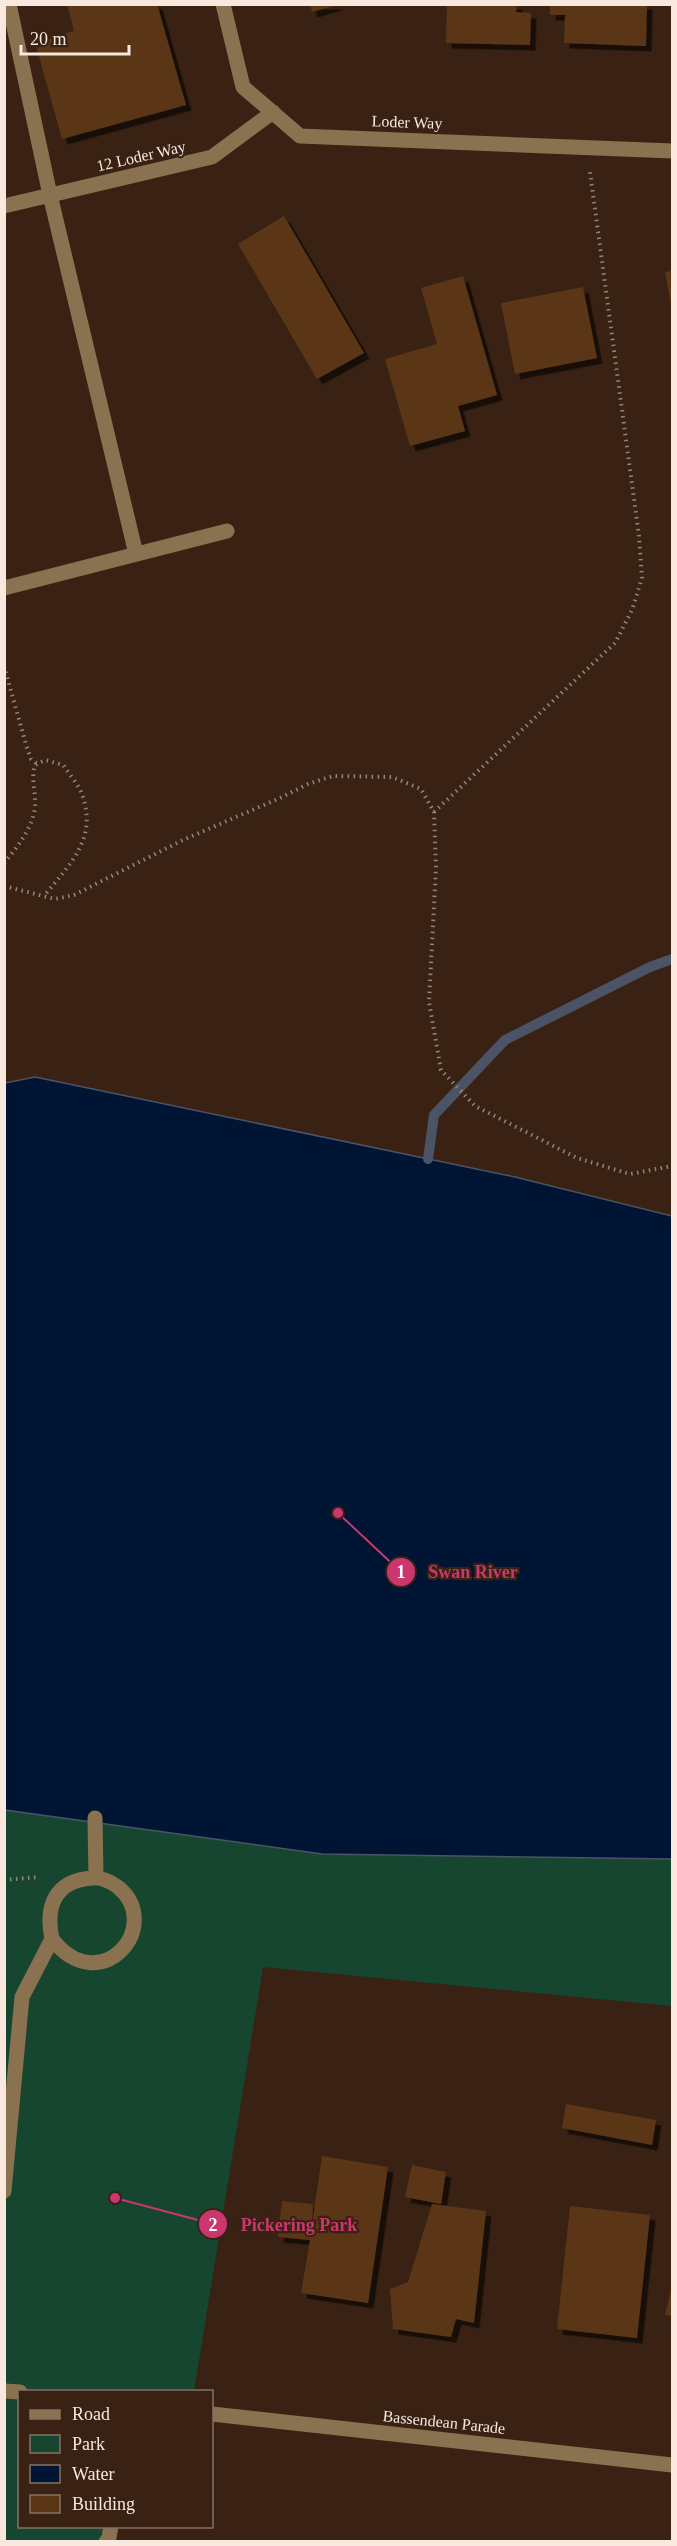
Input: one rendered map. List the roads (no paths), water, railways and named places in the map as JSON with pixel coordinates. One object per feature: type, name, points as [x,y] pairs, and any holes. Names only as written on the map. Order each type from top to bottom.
[{"type":"street","points":[[9,4],[50,195],[136,554]]},
{"type":"street","name":"Loder Way","points":[[223,4],[243,87],[300,136],[672,151]]},
{"type":"street","name":"12 Loder Way","points":[[4,206],[212,157],[273,112]]},
{"type":"street","points":[[4,588],[227,531]]},
{"type":"street","points":[[95,1818],[96,1877]]},
{"type":"street","points":[[96,1877],[112,1882],[124,1893],[132,1907],[134,1923],[130,1938],[121,1952],[108,1960],[92,1963],[76,1960],[62,1952],[52,1939],[48,1921],[52,1903],[62,1888],[78,1879],[96,1877]]},
{"type":"street","points":[[4,2191],[22,1997],[52,1939]]},
{"type":"street","name":"Bassendean Parade","points":[[213,2414],[672,2465]]},
{"type":"water","points":[[35,1077],[515,1177],[672,1216],[672,1859],[322,1854],[5,1810],[5,1083]]},
{"type":"waterway","points":[[428,1159],[434,1115],[505,1040],[650,967],[672,959]]},
{"type":"place","name":"Swan River","points":[[338,1513]]},
{"type":"place","name":"Pickering Park","points":[[115,2198]]}]
